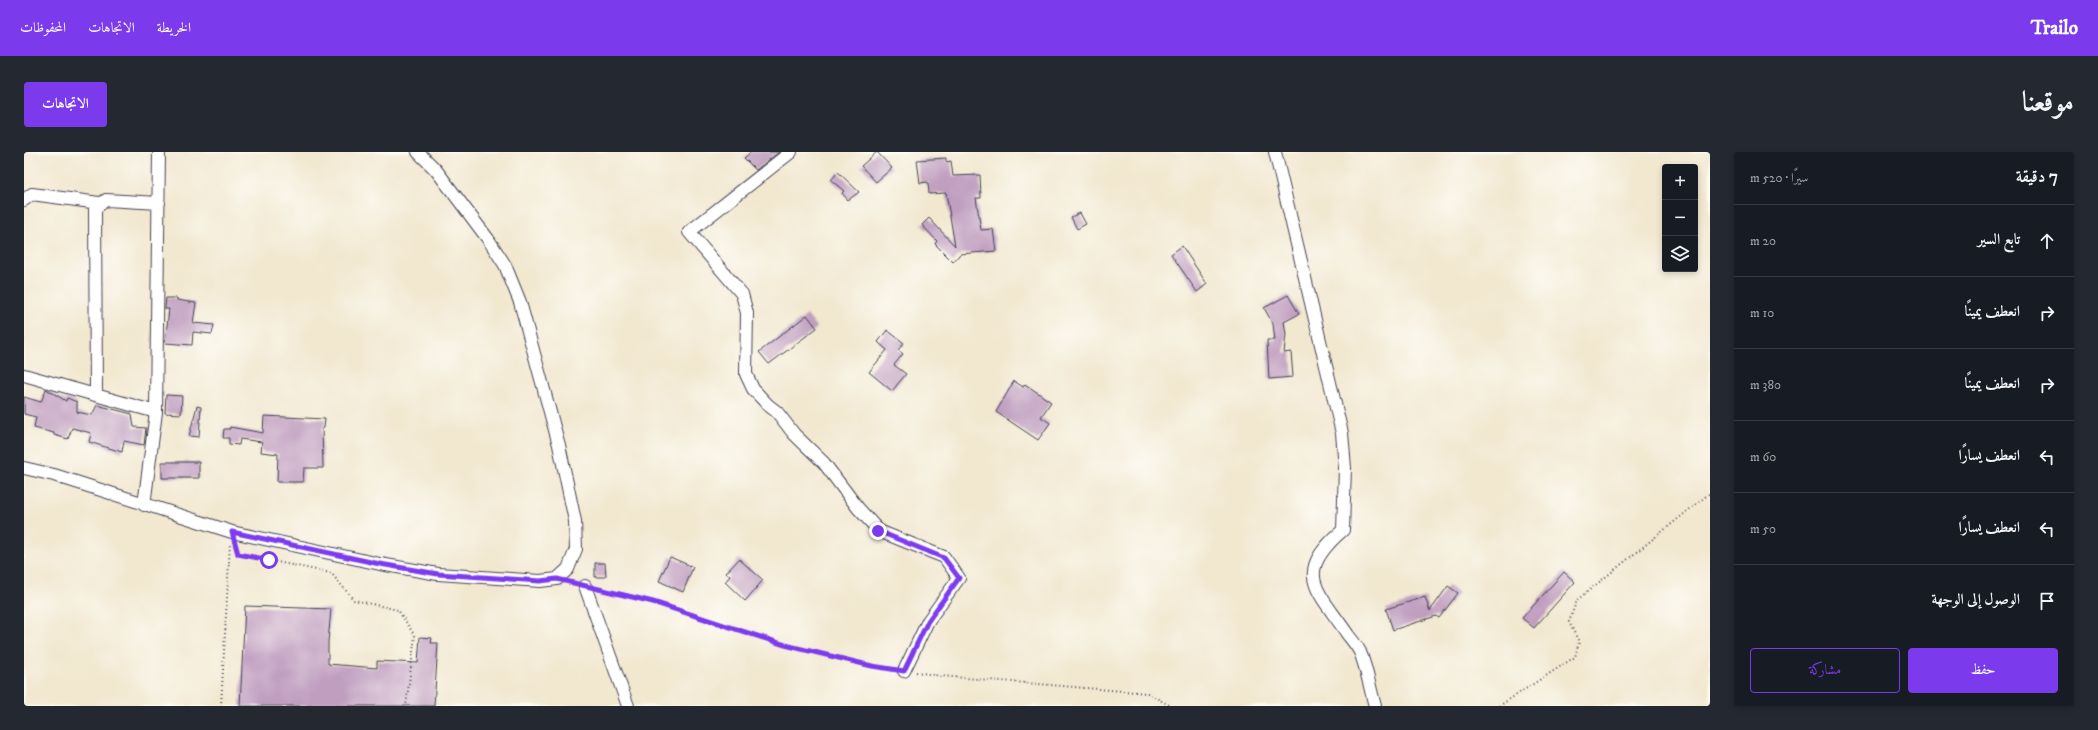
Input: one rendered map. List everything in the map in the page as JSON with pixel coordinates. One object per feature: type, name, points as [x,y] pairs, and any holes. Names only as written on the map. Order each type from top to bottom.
[{"type":"street","points":[[144,505],[156,412],[159,152]]},
{"type":"street","points":[[24,468],[54,475],[232,532],[380,564],[438,574],[540,581],[557,579],[568,569],[576,549],[575,521],[559,445],[520,302],[505,265],[488,238],[436,170],[418,152]]},
{"type":"street","points":[[791,152],[689,232],[742,294],[747,313],[746,374],[753,389],[777,412],[794,434],[824,463],[858,508],[878,531],[944,558],[959,578],[928,621],[904,671]]},
{"type":"street","points":[[1275,152],[1342,433],[1345,468],[1344,530],[1327,544],[1316,562],[1313,571],[1314,585],[1360,652],[1375,706]]},
{"type":"street","points":[[24,200],[32,194],[99,203]]},
{"type":"street","points":[[96,395],[95,208],[99,203],[106,200],[159,202]]},
{"type":"street","points":[[24,375],[156,412]]},
{"type":"street","points":[[585,586],[628,706]]},
{"type":"path","points":[[1499,706],[1575,657],[1579,642],[1569,622],[1577,600],[1710,493]]},
{"type":"path","points":[[222,706],[229,552],[232,532]]},
{"type":"path","points":[[232,532],[238,554],[331,573],[354,600],[398,610],[415,636],[406,706]]},
{"type":"path","points":[[585,586],[653,602],[785,645],[872,666],[941,676],[1147,693],[1172,706]]},
{"type":"building","points":[[751,152],[779,152],[756,170],[744,158]]},
{"type":"building","points":[[877,152],[892,168],[876,182],[861,166]]},
{"type":"building","points":[[946,158],[946,162],[951,161],[953,176],[980,175],[981,198],[976,198],[981,230],[993,229],[996,251],[960,254],[953,262],[935,244],[937,241],[922,225],[929,218],[955,246],[946,193],[929,194],[928,182],[920,183],[917,160]]},
{"type":"building","points":[[838,172],[859,192],[848,200],[842,193],[844,191],[831,180]]},
{"type":"building","points":[[1080,213],[1086,224],[1077,229],[1071,217]]},
{"type":"building","points":[[1182,246],[1207,284],[1197,292],[1171,254]]},
{"type":"building","points":[[1288,295],[1299,314],[1284,322],[1286,334],[1284,353],[1291,352],[1293,377],[1269,379],[1267,340],[1275,340],[1273,324],[1264,308]]},
{"type":"building","points":[[166,298],[177,298],[177,300],[196,303],[193,323],[214,325],[212,334],[193,332],[192,345],[165,343],[169,309],[165,309]]},
{"type":"building","points":[[807,315],[817,328],[769,364],[759,352]]},
{"type":"building","points":[[887,330],[904,343],[898,350],[903,354],[894,365],[906,374],[892,391],[869,372],[887,350],[878,342]]},
{"type":"building","points":[[1014,381],[1023,387],[1025,384],[1051,402],[1041,417],[1050,423],[1038,440],[996,412]]},
{"type":"building","points":[[46,389],[66,401],[67,398],[77,402],[77,412],[92,415],[97,405],[132,414],[134,427],[146,428],[144,445],[124,441],[122,452],[89,442],[91,433],[72,428],[68,439],[54,435],[54,433],[34,428],[36,417],[24,414],[24,397],[41,402]]},
{"type":"building","points":[[166,395],[182,396],[181,414],[165,413]]},
{"type":"building","points":[[197,406],[201,407],[199,437],[189,436]]},
{"type":"building","points":[[264,416],[325,419],[324,428],[322,428],[323,468],[304,468],[303,482],[277,482],[278,454],[261,452],[262,442],[240,439],[239,445],[229,444],[229,438],[223,438],[224,429],[230,429],[230,427],[263,433]]},
{"type":"building","points":[[162,462],[199,462],[199,478],[162,478]]},
{"type":"building","points":[[670,557],[693,567],[683,592],[659,581]]},
{"type":"building","points":[[739,559],[763,580],[745,601],[725,582],[730,576],[726,573]]},
{"type":"building","points":[[595,563],[605,563],[606,577],[595,577]]},
{"type":"building","points":[[1564,572],[1575,582],[1534,628],[1522,618]]},
{"type":"building","points":[[1448,586],[1458,593],[1439,618],[1436,616],[1393,630],[1386,609],[1425,597],[1430,611]]},
{"type":"building","points":[[245,606],[331,609],[328,664],[377,668],[377,661],[418,663],[420,637],[432,638],[431,643],[438,643],[434,706],[240,706]]},
{"type":"route","points":[[269,560],[238,554],[232,532],[380,564],[438,574],[540,581],[557,579],[653,602],[785,645],[872,666],[904,671],[928,621],[959,578],[944,558],[878,531]]}]
